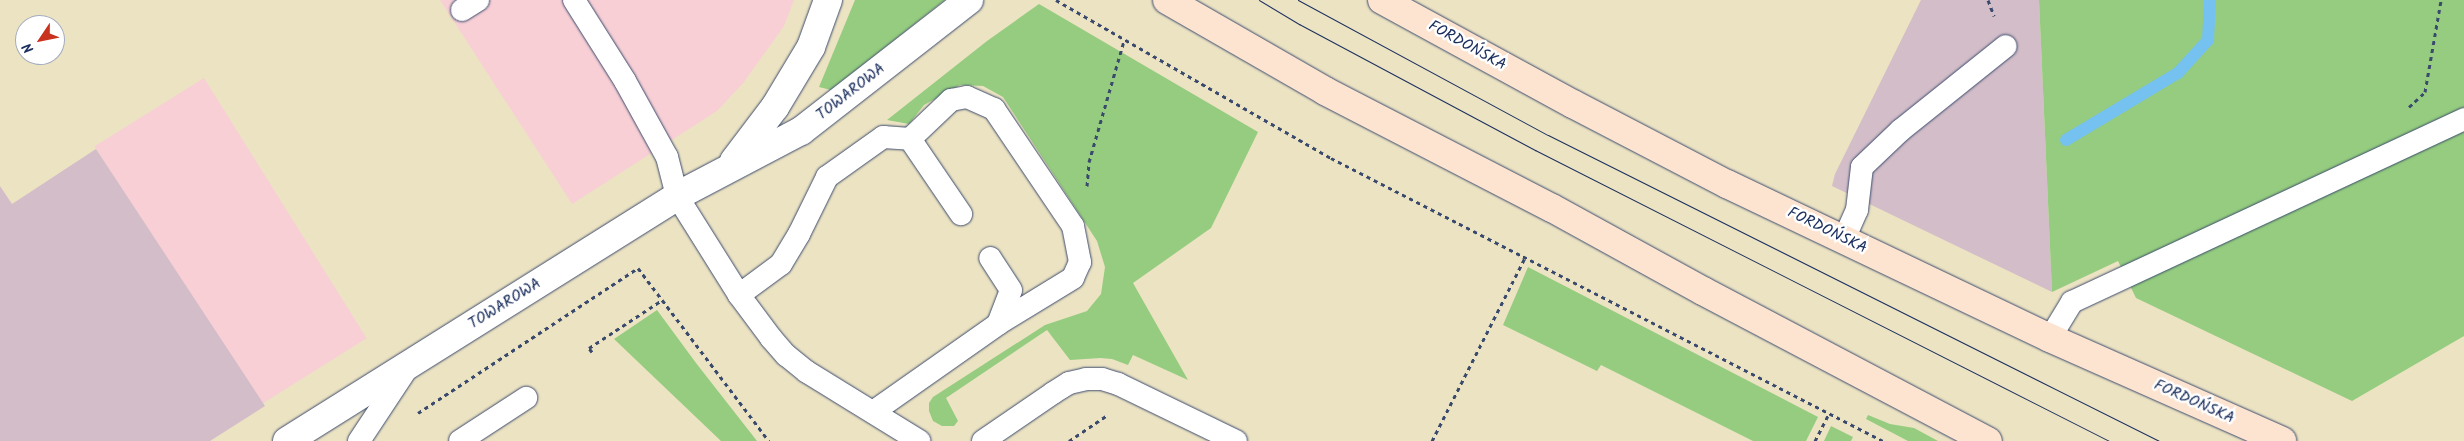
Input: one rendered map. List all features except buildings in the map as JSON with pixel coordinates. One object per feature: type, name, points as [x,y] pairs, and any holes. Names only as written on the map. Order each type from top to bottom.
[{"type":"main road","points":[[1167,0],[1325,91],[1552,208],[1703,291],[1988,441]]},
{"type":"main road","name":"FORDOŃSKA","points":[[1382,0],[1727,184],[2050,338],[2282,441]]},
{"type":"street","name":"TOWAROWA","points":[[725,171],[762,126],[811,47],[828,0]]},
{"type":"street","name":"TOWAROWA","points":[[287,441],[677,196],[801,131],[970,0]]},
{"type":"lane","points":[[574,0],[625,81],[667,157],[677,196],[738,295],[786,355],[806,372],[919,441]]},
{"type":"lane","points":[[1844,239],[1857,210],[1862,167],[1901,130],[2006,46]]},
{"type":"lane","points":[[738,295],[781,264],[800,234],[827,177],[883,137],[910,139],[951,100],[967,97],[994,109],[1073,226],[1080,262],[1073,278],[998,324],[873,412]]},
{"type":"lane","points":[[2050,338],[2072,302],[2464,119]]},
{"type":"lane","points":[[910,139],[961,214]]},
{"type":"lane","points":[[990,258],[1011,290],[998,324]]},
{"type":"lane","points":[[359,441],[411,363]]},
{"type":"lane","points":[[982,441],[1053,393],[1077,380],[1102,379],[1124,386],[1236,441]]},
{"type":"lane","points":[[460,441],[526,398]]},
{"type":"path","points":[[1056,0],[1124,41],[1331,158],[1828,415],[1883,441]]},
{"type":"path","points":[[2404,111],[2425,92],[2441,0]]},
{"type":"path","points":[[1086,190],[1090,162],[1124,41]]},
{"type":"path","points":[[616,234],[638,268],[769,441]]},
{"type":"path","points":[[1432,441],[1525,258]]},
{"type":"path","points":[[417,414],[638,268]]},
{"type":"path","points":[[592,352],[589,348],[662,300]]},
{"type":"path","points":[[1069,441],[1113,411]]},
{"type":"path","points":[[1815,441],[1828,415]]},
{"type":"shaded area","points":[[440,0],[794,0],[784,26],[744,82],[717,111],[572,204]]},
{"type":"shaded area","points":[[1921,0],[2039,0],[2052,292],[1832,186],[1835,174]]},
{"type":"shaded area","points":[[204,78],[367,338],[257,407],[95,146]]},
{"type":"shaded area","points":[[96,149],[265,406],[210,441],[0,441],[0,186],[12,204]]},
{"type":"green space","points":[[855,0],[945,0],[831,90],[819,87]]},
{"type":"green space","points":[[2039,0],[2464,0],[2464,336],[2352,401],[2136,298],[2118,261],[2052,292]]},
{"type":"green space","points":[[1039,4],[1258,132],[1211,228],[1133,283],[1188,380],[1133,355],[1128,365],[1112,359],[1070,360],[1047,330],[946,398],[958,421],[954,426],[942,426],[933,421],[929,411],[929,403],[933,397],[1045,325],[1087,311],[1101,294],[1105,267],[1097,241],[1003,97],[983,86],[960,85],[924,105],[909,124],[887,120],[987,41]]},
{"type":"green space","points":[[1528,267],[1818,417],[1806,441],[1753,441],[1601,365],[1597,371],[1503,325]]},
{"type":"green space","points":[[657,310],[757,441],[721,441],[614,339]]},
{"type":"green space","points":[[1868,415],[1890,424],[1914,428],[1938,441],[1908,441],[1866,419]]},
{"type":"green space","points":[[1831,426],[1853,437],[1851,441],[1824,441]]},
{"type":"waterway","points":[[2066,140],[2178,73],[2208,40],[2210,0]]},
{"type":"tram line","points":[[1259,0],[1299,24],[1535,150],[2109,441]]},
{"type":"tram line","points":[[1298,0],[1548,135],[2159,441]]}]
